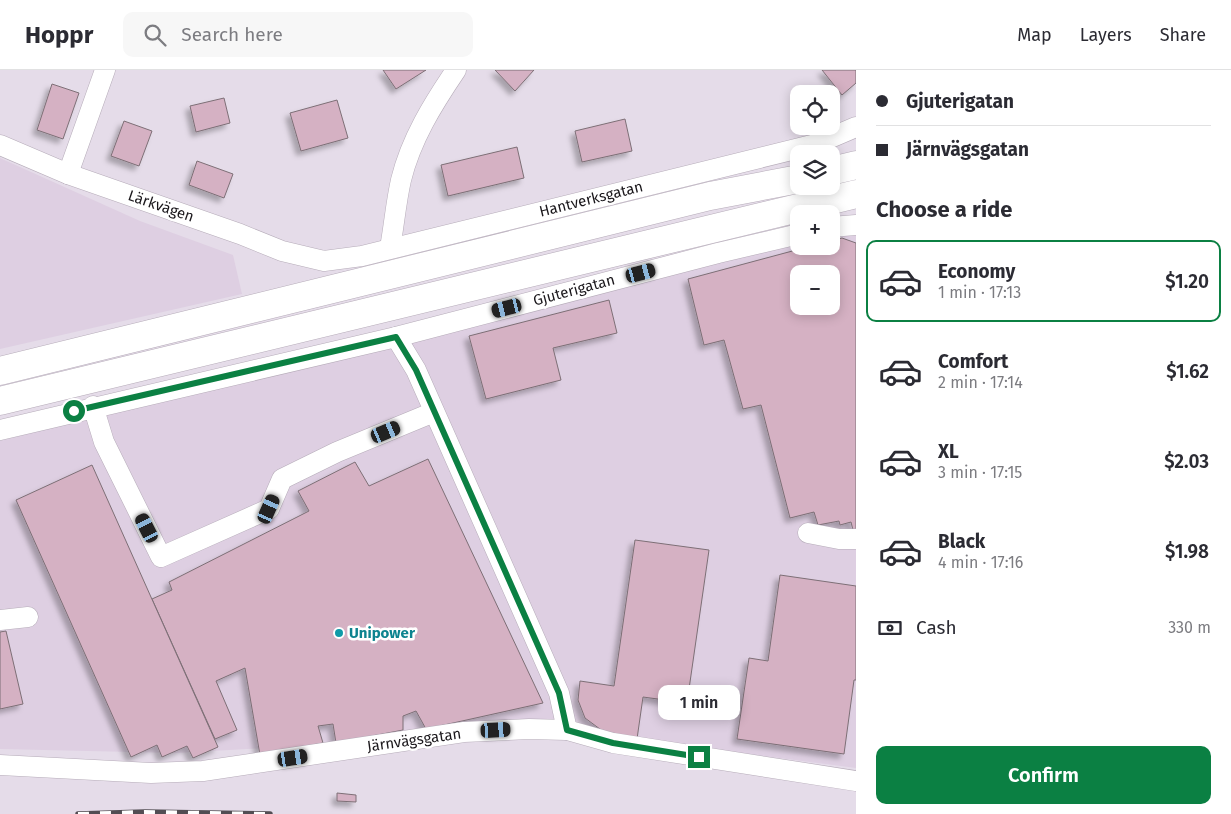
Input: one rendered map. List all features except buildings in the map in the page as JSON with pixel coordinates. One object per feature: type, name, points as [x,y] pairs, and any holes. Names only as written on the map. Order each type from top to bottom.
[{"type":"highway","points":[[840,169],[856,165]]},
{"type":"highway","points":[[0,371],[710,196],[790,181]]},
{"type":"highway","points":[[0,401],[856,194]]},
{"type":"street","points":[[68,174],[105,70]]},
{"type":"street","points":[[390,248],[401,180],[414,142],[433,104],[456,70]]},
{"type":"street","name":"Hantverksgatan","points":[[324,261],[362,256],[816,144],[856,127]]},
{"type":"street","name":"Lärkvägen","points":[[0,145],[68,174],[240,234],[282,251],[324,261]]},
{"type":"street","points":[[840,226],[856,225]]},
{"type":"street","name":"Gjuterigatan","points":[[0,430],[93,406],[396,337],[718,252],[790,236]]},
{"type":"street","points":[[396,337],[416,370],[559,693],[567,730]]},
{"type":"street","points":[[93,406],[104,442],[161,557],[269,509],[282,479],[337,452],[434,412]]},
{"type":"street","points":[[808,533],[839,539],[856,539]]},
{"type":"street","points":[[0,620],[28,617]]},
{"type":"street","name":"Järnvägsgatan","points":[[0,765],[151,773],[203,771],[464,732],[567,730],[613,743],[856,780]]},
{"type":"shaded area","points":[[0,158],[140,221],[233,255],[242,294],[0,349]]},
{"type":"shaded area","points":[[856,225],[856,768],[626,738],[588,730],[176,753],[0,749],[0,441],[790,240],[790,255],[840,255],[840,228]]},
{"type":"railway","points":[[78,814],[145,812],[270,814]]},
{"type":"place","name":"Unipower","points":[[339,633]]},
{"type":"route","points":[[74,411],[396,337],[416,370],[559,693],[567,730],[613,743],[699,757]]}]
